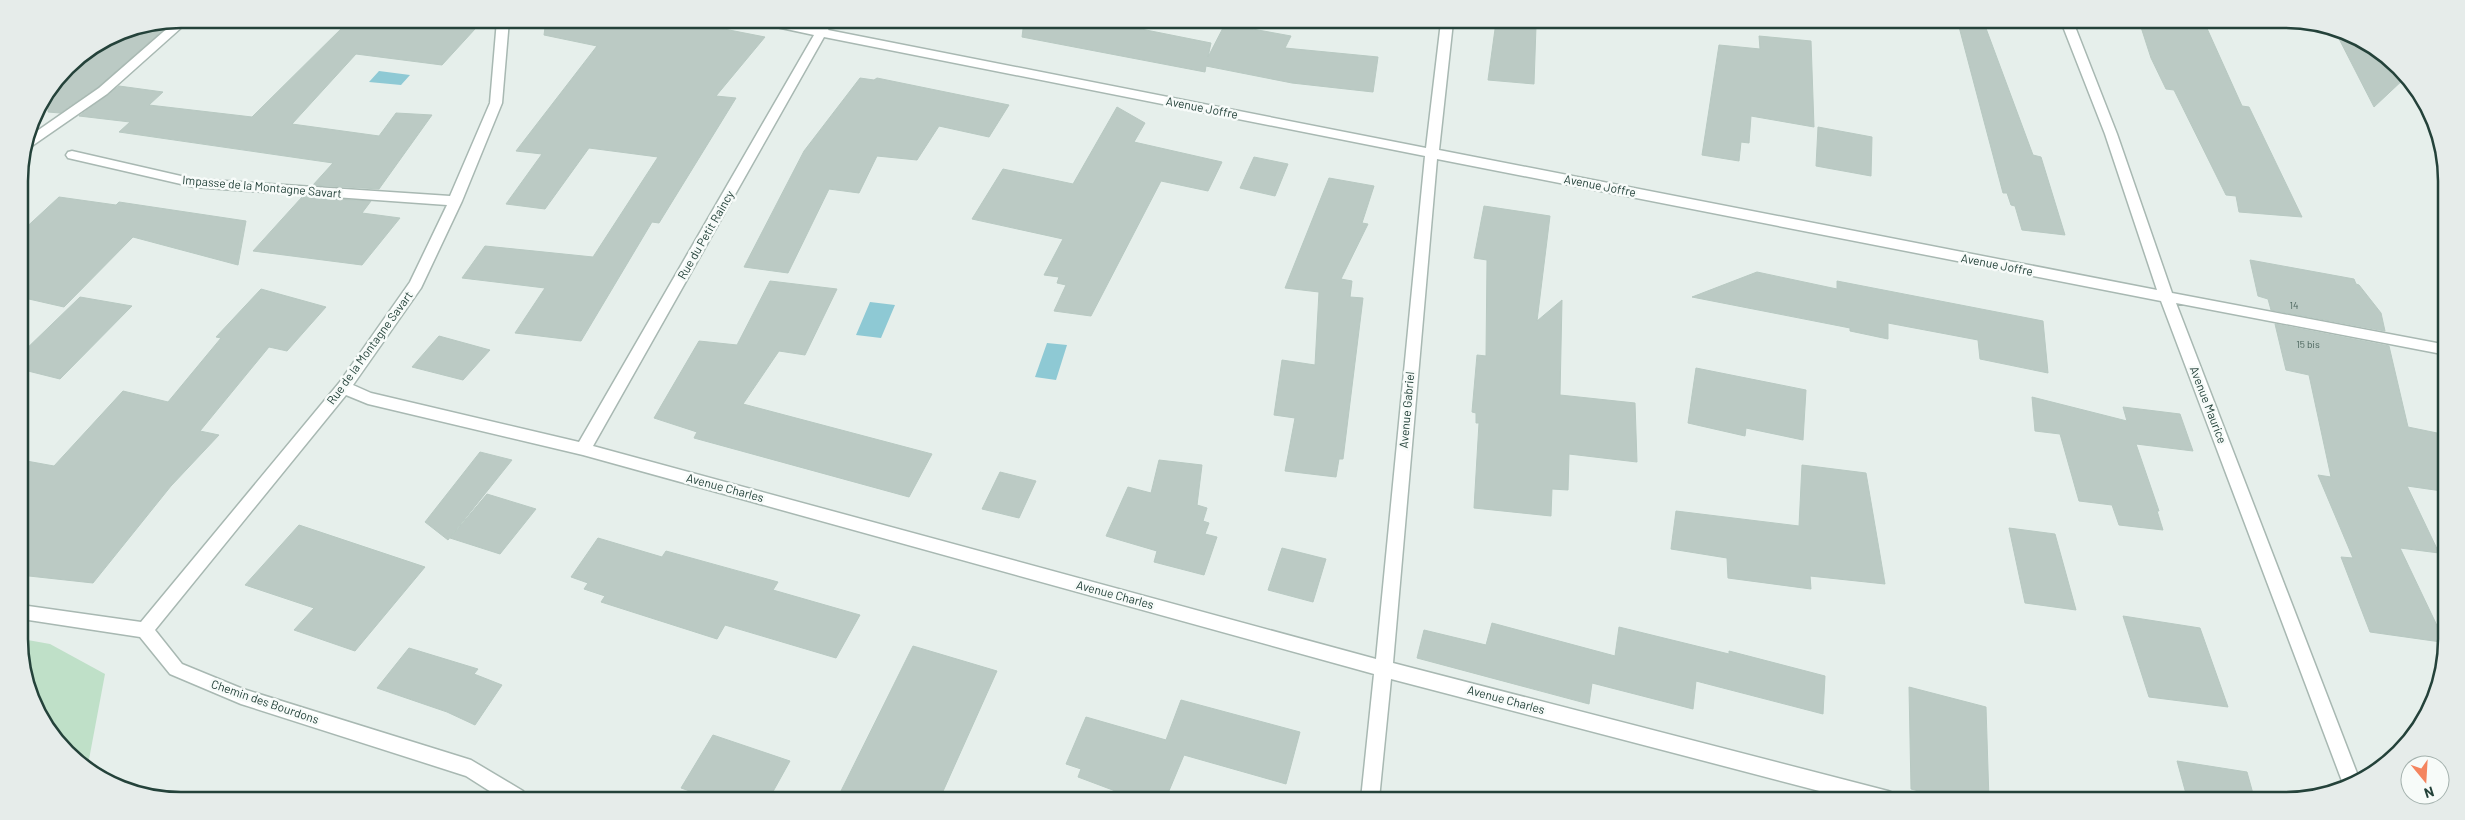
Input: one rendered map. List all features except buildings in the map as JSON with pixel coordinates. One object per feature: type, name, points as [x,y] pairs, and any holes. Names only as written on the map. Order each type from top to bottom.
[{"type":"street","points":[[34,139],[103,91],[175,28]]},
{"type":"street","name":"Rue de la Montagne Savart","points":[[145,630],[344,387],[416,284],[455,202],[496,103],[502,28]]},
{"type":"street","name":"Avenue Joffre","points":[[800,28],[2117,289],[2166,296],[2438,348]]},
{"type":"street","name":"Rue du Petit Raincy","points":[[583,448],[823,28]]},
{"type":"street","name":"Avenue Gabriel","points":[[1371,792],[1384,669],[1431,152],[1435,137],[1446,28]]},
{"type":"street","name":"Avenue Maurice","points":[[2070,28],[2111,134],[2166,296],[2349,778]]},
{"type":"street","name":"Impasse de la Montagne Savart","points":[[72,155],[194,183],[455,202]]},
{"type":"street","name":"Avenue Charles","points":[[344,387],[368,398],[583,448],[1384,669],[1857,792]]},
{"type":"street","points":[[28,613],[145,630]]},
{"type":"street","name":"Chemin des Bourdons","points":[[145,630],[176,669],[241,696],[471,769],[508,792]]},
{"type":"green space","points":[[28,640],[50,644],[105,674],[89,762],[65,740],[53,725],[43,707],[30,669]]},
{"type":"water","points":[[379,71],[410,75],[401,85],[369,82]]},
{"type":"water","points":[[870,302],[895,305],[881,338],[856,335]]},
{"type":"water","points":[[1047,343],[1067,345],[1056,380],[1035,377]]}]
